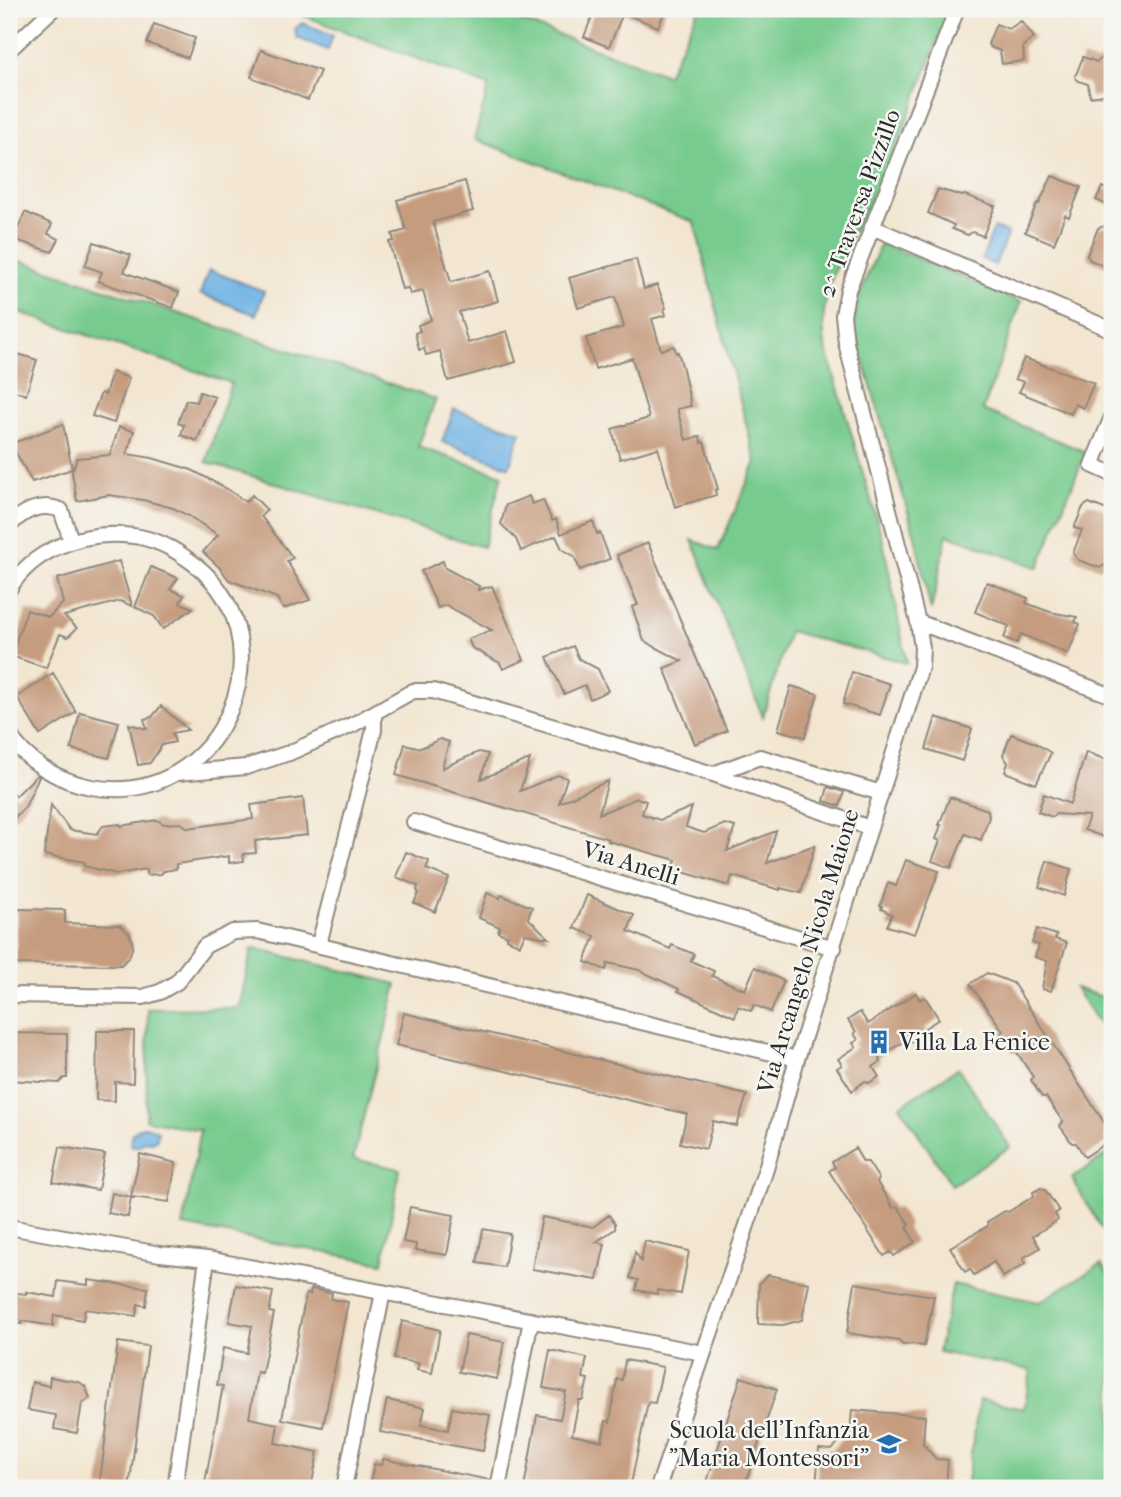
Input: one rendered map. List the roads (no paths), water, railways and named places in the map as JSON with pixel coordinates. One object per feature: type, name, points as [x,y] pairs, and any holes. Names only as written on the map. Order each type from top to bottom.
[{"type":"street","points":[[9,50],[53,9]]},
{"type":"street","name":"2^ Traversa Pizzillo","points":[[918,622],[846,344],[842,315],[848,290],[957,9]]},
{"type":"street","points":[[872,227],[1112,330]]},
{"type":"street","points":[[1112,417],[1092,465],[1112,474]]},
{"type":"street","points":[[9,526],[20,514],[49,505],[61,510],[71,540]]},
{"type":"street","points":[[9,589],[15,579],[40,556],[71,540],[104,533],[138,536],[171,547],[199,566],[221,593],[236,624],[241,658],[238,692],[225,724],[204,752],[177,773],[144,786],[108,790],[73,783],[41,768],[9,734]]},
{"type":"street","points":[[918,622],[1112,696]]},
{"type":"street","name":"Via Arcangelo Nicola Maione","points":[[658,1488],[766,1169],[797,1059],[921,667],[922,648],[918,622]]},
{"type":"street","points":[[177,773],[246,767],[289,753],[355,724],[413,691],[433,691],[713,774],[870,828]]},
{"type":"street","points":[[319,944],[368,758],[374,730],[374,713]]},
{"type":"street","points":[[713,774],[760,757],[881,793]]},
{"type":"street","name":"Via Anelli","points":[[414,822],[834,948]]},
{"type":"street","points":[[9,995],[144,997],[177,982],[205,946],[233,932],[257,931],[797,1059]]},
{"type":"street","points":[[9,1227],[160,1254],[208,1259],[703,1353]]},
{"type":"street","points":[[175,1488],[208,1259]]},
{"type":"street","points":[[344,1488],[383,1292]]},
{"type":"street","points":[[498,1488],[531,1320]]},
{"type":"water","points":[[302,23],[333,35],[328,50],[297,38],[295,29]]},
{"type":"water","points":[[994,228],[1008,233],[995,265],[982,259]]},
{"type":"water","points":[[209,270],[264,291],[256,315],[200,294]]},
{"type":"water","points":[[454,409],[521,432],[509,467],[442,442]]},
{"type":"water","points":[[147,1126],[158,1131],[157,1139],[152,1142],[144,1141],[140,1146],[132,1146],[131,1138],[134,1132]]},
{"type":"place","name":"Villa La Fenice","points":[[879,1042]]},
{"type":"place","name":"Scuola dell'Infanzia \"Maria Montessori\"","points":[[889,1444]]}]
